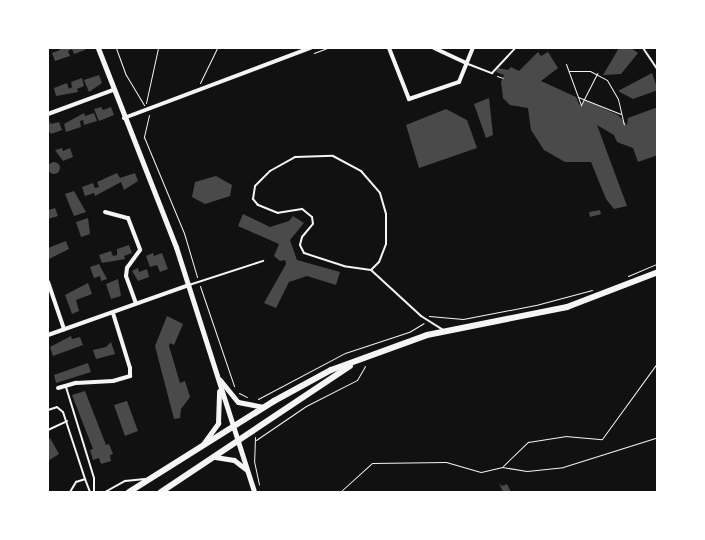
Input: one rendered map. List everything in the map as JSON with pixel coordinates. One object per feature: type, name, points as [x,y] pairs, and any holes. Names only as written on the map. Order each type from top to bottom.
[{"type":"main road","points":[[129,492],[308,381],[361,358],[444,331],[567,307],[658,272]]},
{"type":"main road","points":[[161,492],[207,458],[361,358]]},
{"type":"street","points":[[98,48],[188,285],[254,492]]},
{"type":"street","points":[[124,118],[146,108],[310,48]]},
{"type":"street","points":[[390,48],[409,99],[459,82],[472,48]]},
{"type":"street","points":[[434,48],[466,63]]},
{"type":"street","points":[[48,114],[113,90]]},
{"type":"street","points":[[105,212],[128,218],[140,250],[127,268],[126,276],[136,303]]},
{"type":"street","points":[[48,282],[64,329]]},
{"type":"street","points":[[48,335],[188,285]]},
{"type":"street","points":[[58,388],[130,376],[113,313]]},
{"type":"street","points":[[216,376],[232,398],[247,406],[265,407]]},
{"type":"street","points":[[198,449],[218,423],[216,376]]},
{"type":"street","points":[[207,458],[227,458],[248,470]]},
{"type":"lane","points":[[466,63],[492,73],[515,48]]},
{"type":"lane","points":[[643,48],[658,70]]},
{"type":"lane","points":[[371,270],[379,262],[386,244],[386,214],[380,193],[361,171],[333,156],[295,157],[270,171],[256,186],[253,199],[258,205],[278,213],[302,209],[312,217],[313,224],[302,237],[300,246],[304,253],[344,266],[371,270],[421,316],[444,331]]},
{"type":"lane","points":[[188,285],[262,261]]},
{"type":"lane","points":[[66,386],[94,478],[94,492]]},
{"type":"lane","points":[[48,410],[61,409],[90,492]]},
{"type":"lane","points":[[48,430],[66,421]]},
{"type":"lane","points":[[105,492],[125,481],[138,478],[149,480]]},
{"type":"lane","points":[[70,492],[76,482],[85,479]]},
{"type":"path","points":[[116,48],[126,75],[146,108]]},
{"type":"path","points":[[146,108],[158,48]]},
{"type":"path","points":[[197,89],[216,48]]},
{"type":"path","points":[[310,54],[327,48]]},
{"type":"path","points":[[566,64],[581,105],[597,73]]},
{"type":"path","points":[[569,71],[597,73],[612,85],[624,124]]},
{"type":"path","points":[[492,73],[503,78]]},
{"type":"path","points":[[578,97],[585,98],[622,114]]},
{"type":"path","points":[[149,114],[144,137],[184,233],[198,282],[234,388]]},
{"type":"path","points":[[256,440],[306,406],[357,380],[376,352]]},
{"type":"path","points":[[502,467],[528,442],[565,436],[602,439],[658,362]]},
{"type":"path","points":[[247,406],[249,398]]},
{"type":"path","points":[[252,429],[256,440],[254,461],[260,492]]},
{"type":"path","points":[[340,492],[372,463],[446,462],[481,472],[502,467],[527,471],[564,467],[658,437]]},
{"type":"building","points":[[59,48],[85,48],[85,50],[74,54],[72,49],[68,51],[70,56],[55,61],[52,53],[60,50]]},
{"type":"building","points":[[619,48],[631,48],[638,53],[621,74],[603,75]]},
{"type":"building","points":[[538,52],[541,56],[548,52],[558,68],[541,81],[576,97],[582,106],[585,100],[618,115],[627,125],[628,118],[658,107],[658,155],[638,162],[633,148],[617,142],[614,135],[597,125],[627,206],[614,209],[606,199],[591,162],[565,162],[544,150],[531,130],[528,108],[510,105],[503,98],[501,82],[504,75],[496,72],[498,68],[508,70],[511,67],[519,71]]},
{"type":"building","points":[[652,73],[658,90],[633,99],[618,91]]},
{"type":"building","points":[[99,75],[102,83],[89,92],[84,80]]},
{"type":"building","points":[[82,78],[84,86],[77,89],[78,92],[56,96],[54,88],[67,83],[69,89],[72,87],[71,82]]},
{"type":"building","points":[[489,98],[493,135],[486,138],[474,104]]},
{"type":"building","points":[[101,107],[103,110],[111,107],[114,115],[99,121],[94,109]]},
{"type":"building","points":[[446,109],[467,120],[477,148],[419,168],[406,125]]},
{"type":"building","points":[[84,113],[85,116],[94,113],[97,121],[84,125],[83,120],[80,121],[81,127],[66,132],[64,124]]},
{"type":"building","points":[[50,121],[51,124],[59,122],[62,130],[51,134],[48,130]]},
{"type":"building","points":[[62,148],[63,151],[70,148],[73,157],[63,161],[55,150]]},
{"type":"building","points":[[52,162],[56,162],[60,168],[56,174],[52,174],[48,170],[48,166]]},
{"type":"building","points":[[117,173],[120,178],[135,173],[138,181],[124,190],[121,182],[95,196],[94,193],[85,196],[82,187],[93,183],[95,188],[99,187],[97,182]]},
{"type":"building","points":[[216,176],[232,185],[230,196],[205,204],[192,197],[195,182]]},
{"type":"building","points":[[74,191],[86,212],[74,216],[65,194]]},
{"type":"building","points":[[55,208],[58,216],[48,219],[48,210]]},
{"type":"building","points":[[600,210],[601,214],[590,217],[589,212]]},
{"type":"building","points":[[243,214],[270,227],[289,221],[293,216],[304,223],[290,240],[297,260],[340,272],[336,285],[307,276],[289,282],[276,308],[264,303],[286,264],[285,260],[280,261],[274,256],[279,244],[238,226]]},
{"type":"building","points":[[88,218],[90,234],[81,237],[76,222]]},
{"type":"building","points":[[66,241],[69,249],[49,259],[48,248]]},
{"type":"building","points":[[129,245],[132,253],[124,256],[125,259],[102,263],[99,255],[111,251],[113,256],[117,255],[117,249]]},
{"type":"building","points":[[153,253],[154,256],[162,253],[168,269],[160,272],[157,265],[150,267],[146,256]]},
{"type":"building","points":[[99,264],[107,279],[101,281],[100,276],[94,278],[90,267]]},
{"type":"building","points":[[138,268],[139,272],[147,269],[149,277],[138,281],[132,271]]},
{"type":"building","points":[[118,279],[121,296],[111,299],[106,284]]},
{"type":"building","points":[[88,283],[92,294],[76,300],[79,311],[72,314],[65,295]]},
{"type":"building","points":[[167,316],[183,324],[174,345],[170,343],[169,346],[180,383],[185,381],[190,397],[181,409],[180,418],[174,419],[155,346]]},
{"type":"building","points":[[71,336],[72,339],[80,337],[83,345],[53,356],[50,347]]},
{"type":"building","points":[[111,342],[115,354],[96,359],[93,350],[106,347]]},
{"type":"building","points":[[88,363],[91,372],[56,383],[54,375]]},
{"type":"building","points":[[85,391],[106,445],[109,444],[113,454],[110,455],[111,461],[101,464],[99,458],[93,460],[90,450],[93,449],[72,395]]},
{"type":"building","points":[[127,401],[138,431],[125,436],[114,405]]},
{"type":"building","points":[[50,438],[59,454],[48,461],[48,440]]},
{"type":"building","points":[[499,483],[502,486],[507,484],[511,492],[503,492]]}]
